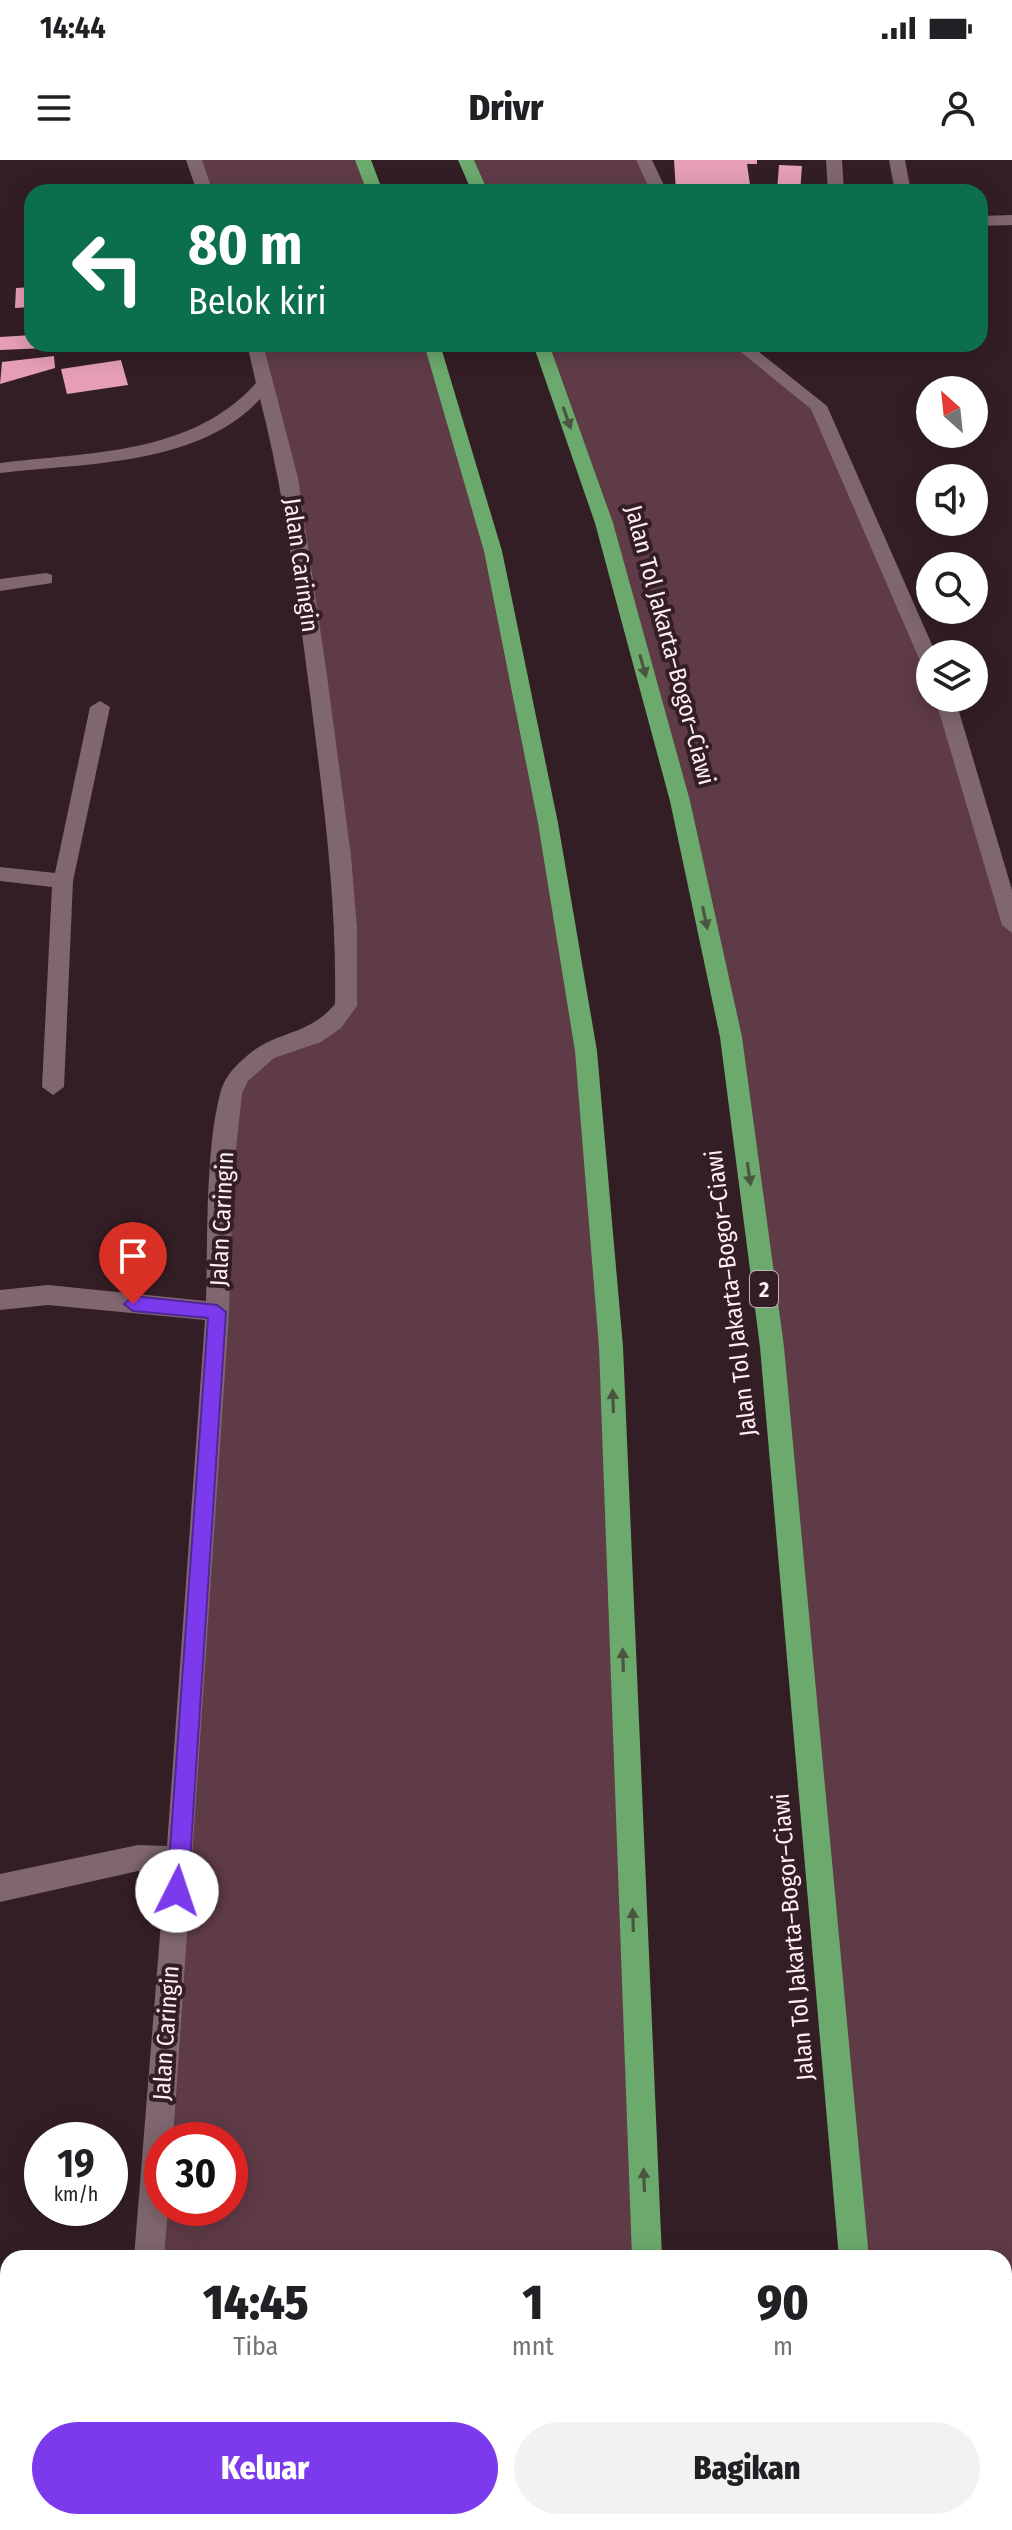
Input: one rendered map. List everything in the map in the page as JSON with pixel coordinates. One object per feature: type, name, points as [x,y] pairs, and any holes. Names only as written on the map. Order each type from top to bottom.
[{"type":"highway","points":[[363,160],[372,184]]},
{"type":"highway","points":[[466,160],[476,184]]},
{"type":"highway","points":[[434,352],[493,551],[548,823],[586,1051],[611,1347],[647,2250]]},
{"type":"highway","name":"Jalan Tol Jakarta–Bogor–Ciawi","points":[[544,352],[604,523],[680,801],[731,1037],[772,1347],[853,2250]]},
{"type":"street","points":[[194,160],[202,184]]},
{"type":"street","points":[[644,160],[655,184]]},
{"type":"street","points":[[834,160],[836,184]]},
{"type":"street","points":[[897,160],[902,184]]},
{"type":"street","points":[[988,221],[1012,220]]},
{"type":"street","name":"Jalan Caringin","points":[[150,2250],[217,1312],[222,1176],[231,1093],[239,1076],[266,1052],[313,1036],[333,1022],[346,1006],[347,929],[339,841],[289,478],[257,352]]},
{"type":"street","points":[[749,352],[818,406],[920,640]]},
{"type":"street","points":[[0,468],[140,448],[192,436],[232,417],[264,385]]},
{"type":"street","points":[[0,585],[46,579]]},
{"type":"street","points":[[53,1087],[63,881],[100,707]]},
{"type":"street","points":[[949,712],[1012,925]]},
{"type":"street","points":[[0,874],[63,881]]},
{"type":"street","points":[[0,1300],[48,1295],[217,1312]]},
{"type":"street","points":[[0,1888],[138,1858],[180,1860]]},
{"type":"shaded area","points":[[192,160],[363,160],[372,184],[201,184]]},
{"type":"shaded area","points":[[466,160],[643,160],[655,184],[476,184]]},
{"type":"shaded area","points":[[257,352],[434,352],[494,556],[586,1051],[647,2250],[150,2250],[151,2226],[248,2226],[248,2122],[159,2122],[239,1076],[346,1006],[289,478]]},
{"type":"shaded area","points":[[543,352],[749,352],[818,406],[920,640],[916,640],[916,712],[949,712],[1012,927],[1012,2250],[853,2250],[731,1037],[680,801]]},
{"type":"building","points":[[674,160],[757,160],[757,164],[747,164],[750,184],[676,184]]},
{"type":"building","points":[[779,165],[802,166],[801,184],[778,184]]},
{"type":"building","points":[[16,288],[24,288],[24,307],[15,308]]},
{"type":"building","points":[[24,336],[24,349],[0,350],[0,337]]},
{"type":"building","points":[[54,356],[55,368],[0,384],[2,362]]},
{"type":"building","points":[[121,360],[128,385],[67,394],[61,369]]},
{"type":"route","points":[[133,1304],[217,1312],[177,1891]]}]
